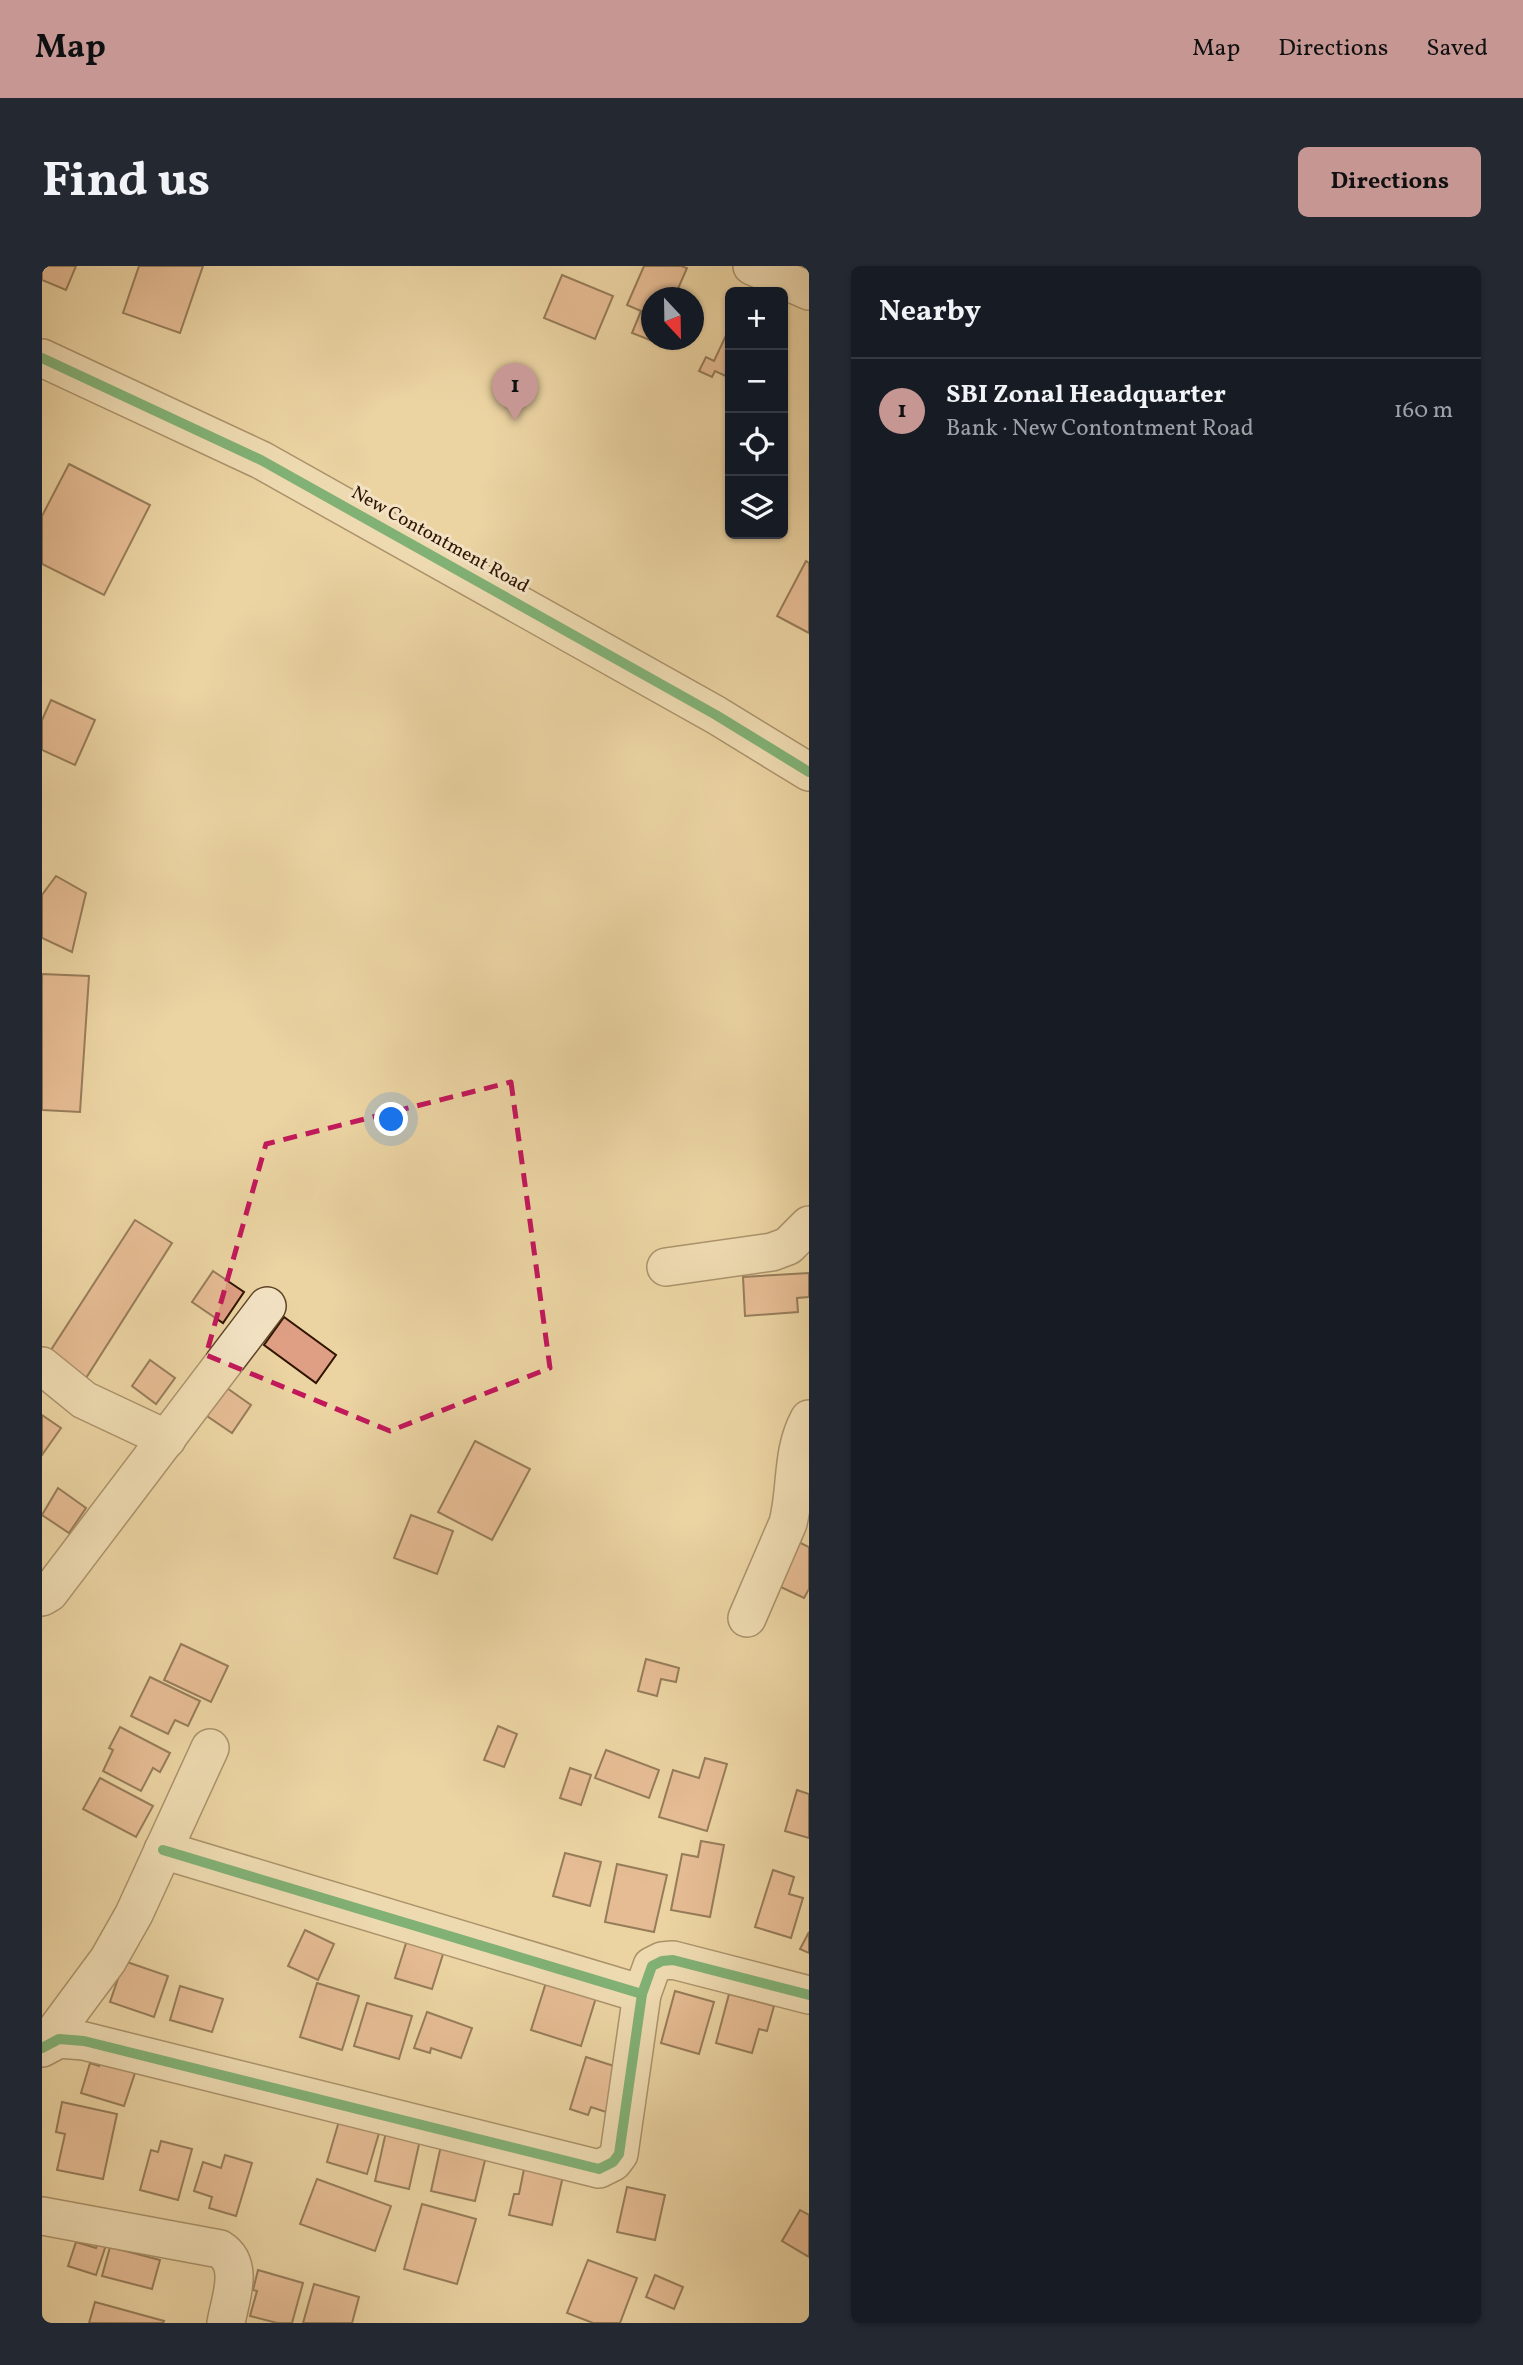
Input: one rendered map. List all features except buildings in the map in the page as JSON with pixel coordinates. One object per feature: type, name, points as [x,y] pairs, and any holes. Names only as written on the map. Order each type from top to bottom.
[{"type":"street","points":[[752,266],[809,292]]},
{"type":"street","name":"New Contontment Road","points":[[42,358],[261,460],[716,715],[809,772]]},
{"type":"street","points":[[666,1267],[772,1252],[788,1246],[809,1225]]},
{"type":"street","points":[[42,1597],[49,1593],[267,1306]]},
{"type":"street","points":[[42,1366],[61,1384],[91,1404],[167,1439]]},
{"type":"street","points":[[747,1618],[788,1523],[792,1508],[795,1459],[807,1430]]},
{"type":"street","points":[[43,2047],[108,1960],[134,1914],[209,1748]]},
{"type":"street","points":[[163,1850],[642,1994]]},
{"type":"street","points":[[43,2047],[59,2039],[84,2041],[599,2169],[613,2162],[619,2154],[642,1994],[652,1966],[673,1960],[809,1995]]},
{"type":"street","points":[[42,2216],[220,2249],[233,2261],[235,2273],[226,2323]]},
{"type":"highlighted area","points":[[511,1082],[550,1368],[390,1431],[206,1355],[266,1144]]},
{"type":"cycle path","points":[[42,358],[261,460],[716,715],[809,772]]},
{"type":"cycle path","points":[[163,1850],[642,1994]]},
{"type":"cycle path","points":[[42,2048],[59,2039],[84,2041],[599,2169],[613,2162],[619,2154],[642,1994],[652,1966],[673,1960],[809,1995]]},
{"type":"place","name":"SBI Zonal Headquarter","points":[[515,421]]}]
